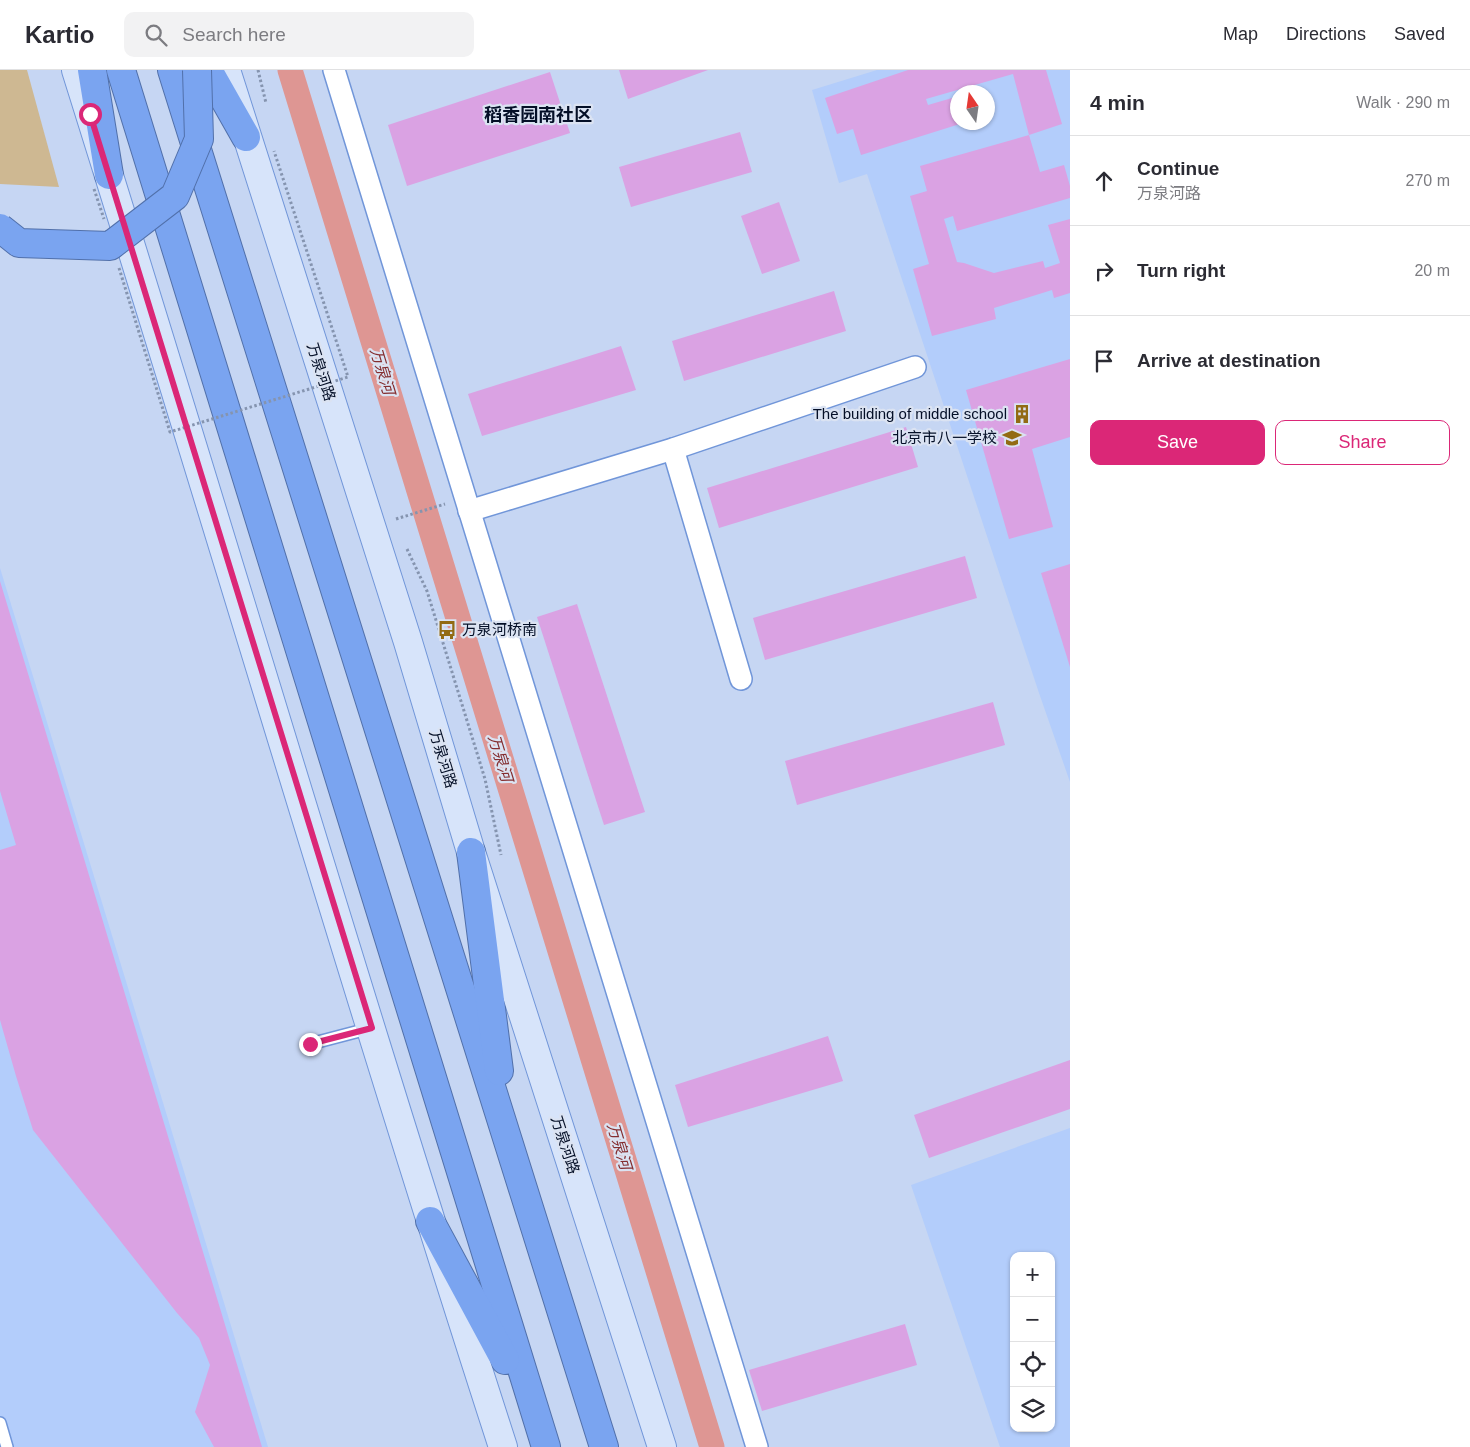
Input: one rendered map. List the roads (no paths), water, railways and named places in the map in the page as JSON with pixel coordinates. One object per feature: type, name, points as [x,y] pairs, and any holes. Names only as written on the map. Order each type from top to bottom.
[{"type":"highway","points":[[92,70],[102,182]]},
{"type":"highway","points":[[121,70],[546,1447]]},
{"type":"highway","points":[[172,70],[604,1447]]},
{"type":"highway","points":[[0,228],[19,242],[110,246],[175,196],[199,139],[197,70]]},
{"type":"highway","points":[[208,70],[246,137]]},
{"type":"highway","points":[[471,852],[508,1142]]},
{"type":"highway","points":[[430,1221],[535,1414]]},
{"type":"street","points":[[76,70],[102,182],[372,1028],[430,1221],[503,1447]]},
{"type":"street","name":"万泉河路","points":[[226,70],[408,642],[471,852],[662,1447]]},
{"type":"street","points":[[334,70],[757,1447]]},
{"type":"street","points":[[467,504],[673,448],[915,368]]},
{"type":"street","points":[[673,448],[741,679]]},
{"type":"lane","points":[[310,1044],[372,1028]]},
{"type":"lane","points":[[0,1423],[7,1447]]},
{"type":"waterway","name":"万泉河","points":[[290,70],[712,1447]]},
{"type":"place","name":"The building of middle school","points":[[1022,414]]},
{"type":"place","name":"北京市八一学校","points":[[1012,438]]},
{"type":"place","name":"万泉河桥南","points":[[447,630]]},
{"type":"district","name":"稻香园南社区","points":[[538,115]]}]
